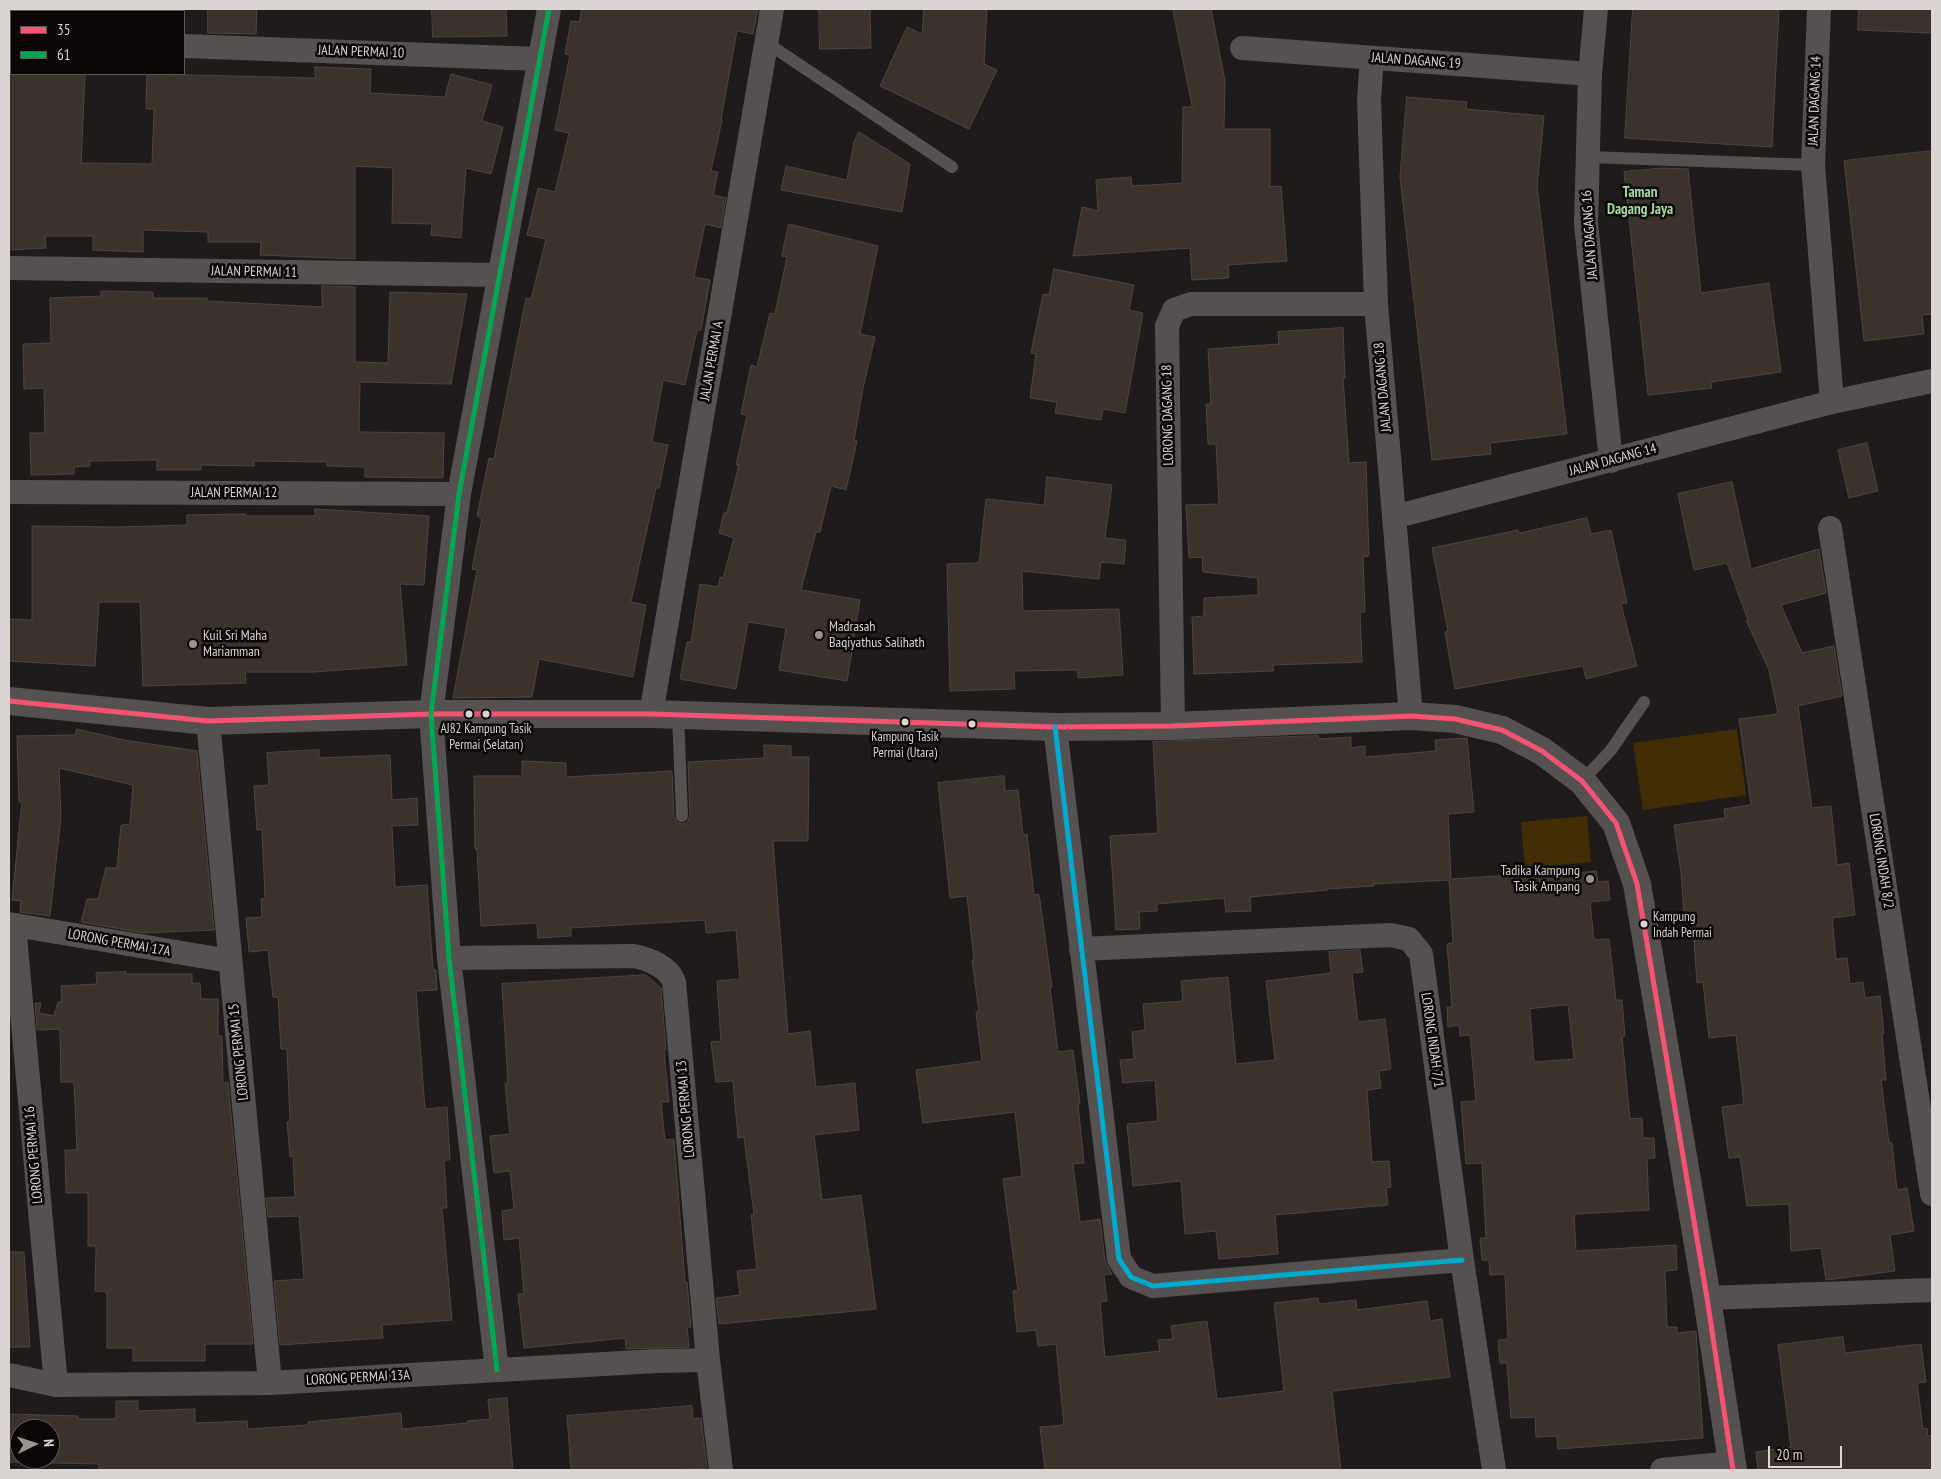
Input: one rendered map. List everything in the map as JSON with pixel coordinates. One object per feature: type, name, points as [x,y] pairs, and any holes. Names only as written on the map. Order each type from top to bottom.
[{"type":"street","points":[[497,1370],[449,958],[431,714],[459,494],[549,9]]},
{"type":"street","name":"JALAN PERMAI A","points":[[651,714],[772,9]]},
{"type":"street","name":"JALAN DAGANG 16","points":[[1596,9],[1590,74],[1586,224],[1611,461]]},
{"type":"street","name":"JALAN DAGANG 14","points":[[1819,9],[1813,165],[1832,402]]},
{"type":"street","name":"JALAN PERMAI 10","points":[[185,46],[539,59]]},
{"type":"street","name":"JALAN DAGANG 19","points":[[1242,48],[1590,74]]},
{"type":"street","name":"JALAN DAGANG 18","points":[[1372,58],[1369,100],[1376,304],[1411,716]]},
{"type":"street","name":"JALAN PERMAI 11","points":[[9,268],[500,275]]},
{"type":"street","name":"LORONG DAGANG 18","points":[[1174,726],[1167,326],[1174,310],[1191,304],[1376,304]]},
{"type":"street","name":"JALAN DAGANG 14","points":[[1394,517],[1832,402],[1932,381]]},
{"type":"street","name":"JALAN PERMAI 12","points":[[9,492],[459,494]]},
{"type":"street","name":"LORONG INDAH 8/2","points":[[1830,528],[1932,1185]]},
{"type":"street","points":[[9,701],[208,721],[431,714],[651,714],[1054,727],[1174,726],[1411,716],[1455,720],[1502,730],[1542,751],[1582,781],[1616,823],[1637,884],[1707,1298],[1733,1467],[1662,1470]]},
{"type":"street","name":"LORONG PERMAI 15","points":[[208,721],[270,1383]]},
{"type":"street","points":[[1054,727],[1119,1260],[1131,1277],[1153,1286],[1462,1260]]},
{"type":"street","name":"LORONG PERMAI 17A","points":[[11,924],[230,961]]},
{"type":"street","name":"LORONG PERMAI 16","points":[[11,924],[56,1385]]},
{"type":"street","name":"LORONG INDAH 7/1","points":[[1081,949],[1391,935],[1409,939],[1420,954],[1462,1260],[1494,1470]]},
{"type":"street","name":"LORONG PERMAI 13","points":[[449,958],[634,956],[653,962],[672,976],[708,1360],[721,1470]]},
{"type":"street","points":[[1707,1298],[1932,1290]]},
{"type":"street","name":"LORONG PERMAI 13A","points":[[9,1375],[56,1385],[270,1383],[657,1361],[708,1360]]},
{"type":"lane","points":[[767,43],[952,167]]},
{"type":"lane","points":[[1587,157],[1813,165]]},
{"type":"lane","points":[[1582,781],[1611,750],[1644,702]]},
{"type":"lane","points":[[678,715],[682,816]]},
{"type":"shaded area","points":[[1737,729],[1746,795],[1643,810],[1633,743]]},
{"type":"shaded area","points":[[1587,816],[1591,862],[1525,868],[1521,822]]},
{"type":"building","points":[[208,9],[257,9],[256,34],[208,33]]},
{"type":"building","points":[[432,9],[506,9],[507,36],[433,37]]},
{"type":"building","points":[[582,9],[758,9],[753,34],[737,31],[722,120],[711,171],[718,172],[713,195],[726,198],[721,228],[705,224],[694,277],[710,280],[701,330],[697,330],[685,385],[663,380],[652,442],[668,445],[659,488],[656,488],[631,602],[646,605],[633,677],[539,659],[532,697],[453,698],[477,570],[472,569],[482,518],[477,516],[489,458],[494,459],[526,298],[531,299],[546,239],[527,235],[538,188],[555,192],[569,133],[555,130],[570,55],[565,54],[571,21],[579,22]]},
{"type":"building","points":[[819,9],[870,9],[871,48],[820,49]]},
{"type":"building","points":[[924,9],[987,9],[984,64],[997,70],[969,129],[880,86],[907,27],[922,34]]},
{"type":"building","points":[[1173,9],[1211,9],[1225,81],[1224,129],[1270,129],[1270,187],[1281,186],[1287,261],[1228,265],[1229,278],[1192,280],[1190,248],[1073,256],[1082,207],[1098,211],[1096,180],[1131,177],[1132,186],[1182,183],[1183,107],[1192,107]]},
{"type":"building","points":[[1633,9],[1779,9],[1772,147],[1625,138]]},
{"type":"building","points":[[1859,9],[1932,9],[1932,33],[1858,30]]},
{"type":"building","points":[[315,67],[371,69],[370,93],[445,97],[451,74],[492,85],[482,121],[503,127],[491,174],[466,168],[461,238],[431,235],[432,224],[392,223],[393,168],[355,166],[355,259],[260,255],[261,242],[208,242],[208,232],[143,230],[143,252],[93,250],[93,236],[45,236],[46,248],[9,250],[9,74],[85,75],[81,163],[152,164],[154,109],[146,109],[147,75],[315,78]]},
{"type":"building","points":[[1407,97],[1467,102],[1466,109],[1544,116],[1537,186],[1567,434],[1490,443],[1491,454],[1432,460],[1400,177]]},
{"type":"building","points":[[859,132],[910,164],[902,212],[781,190],[786,166],[847,180],[854,142]]},
{"type":"building","points":[[1932,151],[1932,314],[1922,315],[1924,334],[1864,341],[1844,161]]},
{"type":"building","points":[[1663,168],[1688,169],[1701,293],[1769,283],[1781,372],[1711,382],[1712,388],[1648,395],[1624,172]]},
{"type":"building","points":[[789,224],[878,246],[860,334],[875,337],[863,388],[854,440],[857,441],[846,490],[831,486],[820,532],[816,532],[801,590],[860,600],[847,681],[779,670],[786,628],[748,622],[736,689],[680,679],[687,642],[691,642],[700,584],[718,587],[720,577],[723,578],[734,538],[719,533],[724,513],[727,513],[739,465],[736,465],[747,415],[741,414],[751,365],[757,367],[770,313],[775,314],[787,257],[782,256]]},
{"type":"building","points":[[1054,269],[1134,285],[1129,310],[1143,313],[1125,413],[1103,409],[1101,420],[1055,413],[1057,402],[1030,398],[1036,354],[1031,353],[1043,294],[1049,295]]},
{"type":"building","points":[[322,286],[355,287],[355,362],[388,363],[390,292],[467,294],[451,384],[360,382],[359,432],[444,433],[443,478],[365,477],[365,467],[327,466],[327,462],[254,461],[254,466],[201,465],[201,470],[157,470],[157,460],[90,461],[90,466],[74,467],[74,474],[31,475],[30,433],[45,433],[44,388],[24,389],[23,344],[51,343],[50,298],[101,296],[101,291],[153,292],[153,298],[207,298],[207,301],[322,307]]},
{"type":"building","points":[[1343,328],[1345,378],[1343,378],[1349,463],[1366,462],[1369,556],[1363,557],[1365,612],[1360,612],[1362,662],[1273,665],[1273,671],[1194,674],[1192,617],[1204,616],[1204,598],[1258,595],[1258,578],[1203,572],[1202,557],[1189,558],[1186,505],[1219,504],[1216,444],[1208,444],[1206,404],[1211,404],[1208,349],[1279,344],[1278,332]]},
{"type":"building","points":[[1867,443],[1878,491],[1849,498],[1838,450]]},
{"type":"building","points":[[1047,477],[1112,485],[1105,538],[1126,540],[1124,564],[1101,562],[1099,579],[1022,571],[1023,611],[1119,609],[1123,675],[1078,678],[1078,670],[1014,671],[1015,689],[950,691],[947,564],[979,563],[986,499],[1044,505]]},
{"type":"building","points":[[1732,482],[1751,569],[1819,549],[1826,593],[1781,605],[1802,653],[1834,646],[1842,696],[1798,706],[1812,808],[1831,806],[1837,865],[1849,863],[1855,915],[1832,918],[1836,959],[1847,958],[1850,984],[1863,982],[1865,998],[1880,996],[1886,1080],[1881,1080],[1889,1143],[1892,1143],[1897,1190],[1907,1188],[1914,1231],[1890,1235],[1895,1271],[1826,1280],[1821,1248],[1791,1251],[1789,1204],[1747,1206],[1740,1157],[1729,1158],[1722,1107],[1744,1104],[1736,1035],[1709,1038],[1703,982],[1697,983],[1692,913],[1684,914],[1681,873],[1674,825],[1725,818],[1724,809],[1751,805],[1739,719],[1778,714],[1769,670],[1746,620],[1748,620],[1727,563],[1694,570],[1678,494]]},
{"type":"building","points":[[315,509],[429,516],[424,585],[400,584],[407,665],[314,672],[245,672],[246,683],[143,686],[140,602],[99,602],[95,666],[9,661],[9,619],[32,620],[32,526],[119,527],[187,525],[187,515],[315,516]]},
{"type":"building","points":[[1587,518],[1591,534],[1611,530],[1627,603],[1621,604],[1637,666],[1586,679],[1583,666],[1455,689],[1445,632],[1448,631],[1432,548],[1518,530],[1519,533]]},
{"type":"building","points":[[77,729],[124,740],[197,751],[214,930],[144,933],[81,922],[87,899],[98,899],[106,868],[117,868],[121,825],[130,824],[133,785],[59,768],[61,817],[50,916],[20,912],[21,901],[12,900],[22,801],[19,802],[17,736],[75,735]]},
{"type":"building","points":[[1318,736],[1319,739],[1351,737],[1351,748],[1365,746],[1365,757],[1436,751],[1435,740],[1467,738],[1474,812],[1448,814],[1451,879],[1526,874],[1526,872],[1547,869],[1548,876],[1596,871],[1598,882],[1608,881],[1610,900],[1590,902],[1594,940],[1609,939],[1616,1000],[1622,1000],[1625,1036],[1622,1037],[1630,1119],[1642,1118],[1643,1138],[1654,1138],[1655,1158],[1647,1159],[1649,1210],[1574,1214],[1576,1251],[1676,1245],[1677,1270],[1665,1271],[1667,1327],[1677,1327],[1677,1333],[1696,1331],[1703,1438],[1558,1449],[1557,1436],[1536,1437],[1535,1417],[1511,1418],[1507,1363],[1500,1363],[1498,1340],[1508,1339],[1505,1274],[1490,1275],[1489,1260],[1482,1260],[1480,1238],[1486,1238],[1482,1163],[1466,1164],[1461,1102],[1476,1101],[1470,1035],[1460,1036],[1459,1025],[1448,1027],[1447,1007],[1452,1007],[1447,944],[1453,943],[1449,880],[1374,884],[1374,886],[1250,897],[1251,911],[1226,912],[1224,898],[1157,904],[1157,911],[1139,912],[1140,929],[1116,930],[1110,836],[1158,833],[1153,742]],"holes":[[[1568,1005],[1574,1059],[1534,1062],[1530,1009]]]},
{"type":"building","points":[[764,745],[791,746],[791,757],[809,757],[808,841],[773,841],[788,1034],[810,1031],[816,1087],[855,1083],[859,1130],[814,1135],[822,1200],[861,1195],[876,1309],[719,1324],[716,1298],[740,1295],[737,1271],[757,1269],[751,1215],[754,1214],[744,1137],[738,1138],[733,1081],[716,1082],[711,1042],[721,1041],[717,981],[740,979],[736,930],[706,933],[705,920],[571,928],[571,936],[538,938],[537,923],[481,926],[477,849],[475,849],[474,776],[522,776],[522,761],[566,763],[566,777],[672,771],[674,817],[678,823],[683,824],[687,823],[690,816],[688,762],[764,758]]},
{"type":"building","points":[[319,750],[319,758],[390,755],[392,800],[417,798],[418,825],[392,826],[395,887],[427,885],[433,970],[436,970],[437,990],[416,991],[425,1109],[447,1107],[450,1160],[444,1160],[447,1208],[442,1208],[452,1320],[382,1325],[383,1338],[280,1345],[274,1281],[304,1279],[299,1216],[268,1217],[266,1198],[295,1197],[293,1156],[290,1157],[287,1122],[290,1122],[287,1049],[281,1049],[278,997],[273,997],[268,950],[249,952],[246,918],[262,917],[261,899],[265,898],[262,830],[257,830],[254,786],[269,785],[267,753]]},
{"type":"building","points":[[1004,776],[1005,791],[1018,790],[1023,835],[1027,834],[1034,895],[1039,894],[1052,987],[1050,987],[1058,1052],[1073,1050],[1080,1103],[1078,1104],[1084,1163],[1073,1164],[1080,1222],[1100,1219],[1105,1261],[1112,1274],[1104,1275],[1107,1301],[1100,1302],[1105,1357],[1160,1351],[1158,1340],[1173,1339],[1171,1326],[1207,1321],[1217,1399],[1284,1391],[1274,1303],[1318,1298],[1319,1304],[1356,1300],[1357,1310],[1427,1301],[1430,1321],[1442,1319],[1450,1377],[1332,1391],[1341,1470],[1045,1470],[1040,1427],[1064,1425],[1056,1344],[1038,1346],[1036,1330],[1017,1332],[1013,1291],[1018,1291],[1003,1179],[1022,1176],[1015,1112],[923,1123],[916,1070],[982,1061],[976,1012],[979,1012],[972,960],[974,960],[967,896],[950,898],[938,783]]},
{"type":"building","points":[[1360,950],[1363,972],[1352,973],[1358,1022],[1385,1019],[1391,1069],[1379,1071],[1381,1088],[1367,1090],[1372,1162],[1389,1161],[1391,1187],[1386,1188],[1388,1205],[1275,1215],[1278,1254],[1219,1259],[1216,1231],[1185,1234],[1181,1181],[1133,1186],[1127,1124],[1158,1121],[1155,1080],[1123,1083],[1120,1060],[1134,1059],[1132,1032],[1145,1030],[1143,1004],[1183,1001],[1181,981],[1228,977],[1236,1064],[1275,1060],[1266,981],[1331,973],[1329,952]]},
{"type":"building","points":[[126,972],[126,974],[192,974],[192,983],[200,983],[201,999],[218,999],[218,1036],[222,1036],[223,1083],[228,1082],[253,1344],[205,1344],[205,1361],[133,1361],[133,1348],[107,1348],[107,1292],[95,1291],[96,1246],[88,1246],[88,1193],[66,1193],[65,1150],[77,1150],[74,1082],[61,1082],[60,1029],[37,1030],[35,1003],[41,1003],[39,1013],[54,1016],[58,1002],[62,1002],[61,986],[97,984],[96,973]]},
{"type":"building","points":[[646,975],[661,988],[669,1102],[661,1102],[665,1140],[674,1139],[685,1282],[687,1282],[691,1327],[687,1327],[689,1347],[626,1349],[625,1338],[524,1348],[518,1294],[524,1294],[519,1238],[504,1240],[502,1211],[514,1209],[510,1171],[494,1173],[490,1136],[510,1134],[505,1083],[508,1083],[502,984]]},
{"type":"building","points":[[9,1252],[24,1252],[30,1347],[9,1347]]},
{"type":"building","points":[[1843,1337],[1845,1353],[1921,1344],[1926,1382],[1917,1383],[1923,1429],[1927,1428],[1928,1436],[1932,1435],[1932,1470],[1758,1470],[1756,1452],[1791,1447],[1778,1345]]},
{"type":"building","points":[[507,1398],[513,1470],[99,1470],[99,1464],[60,1463],[60,1419],[10,1419],[9,1462],[9,1414],[78,1416],[78,1419],[116,1419],[116,1401],[138,1401],[138,1411],[195,1409],[195,1423],[247,1421],[248,1429],[308,1425],[308,1422],[401,1413],[402,1429],[490,1419],[488,1400]]},
{"type":"building","points":[[692,1406],[693,1419],[701,1418],[707,1468],[674,1470],[571,1470],[567,1416]]},
{"type":"transit line","name":"61","points":[[497,1370],[449,958],[431,714],[459,494],[549,9]]},
{"type":"transit line","name":"35","points":[[9,701],[208,721],[431,714],[651,714],[1055,727],[1173,726],[1411,716],[1455,719],[1502,730],[1542,751],[1582,781],[1616,823],[1637,884],[1707,1298],[1733,1470]]},
{"type":"transit line","points":[[1055,727],[1119,1259],[1131,1277],[1153,1286],[1462,1260]]},
{"type":"place","name":"Madrasah Baqiyathus Salihath","points":[[819,635]]},
{"type":"place","name":"Kuil Sri Maha Mariamman","points":[[193,644]]},
{"type":"place","name":"AJ82 Kampung Tasik Permai (Selatan)","points":[[486,714]]},
{"type":"place","name":"Kampung Tasik Permai (Utara)","points":[[905,722]]},
{"type":"place","name":"Tadika Kampung Tasik Ampang","points":[[1590,879]]},
{"type":"place","name":"Kampung Indah Permai","points":[[1644,924]]},
{"type":"district","name":"Taman Dagang Jaya","points":[[1640,202]]}]
